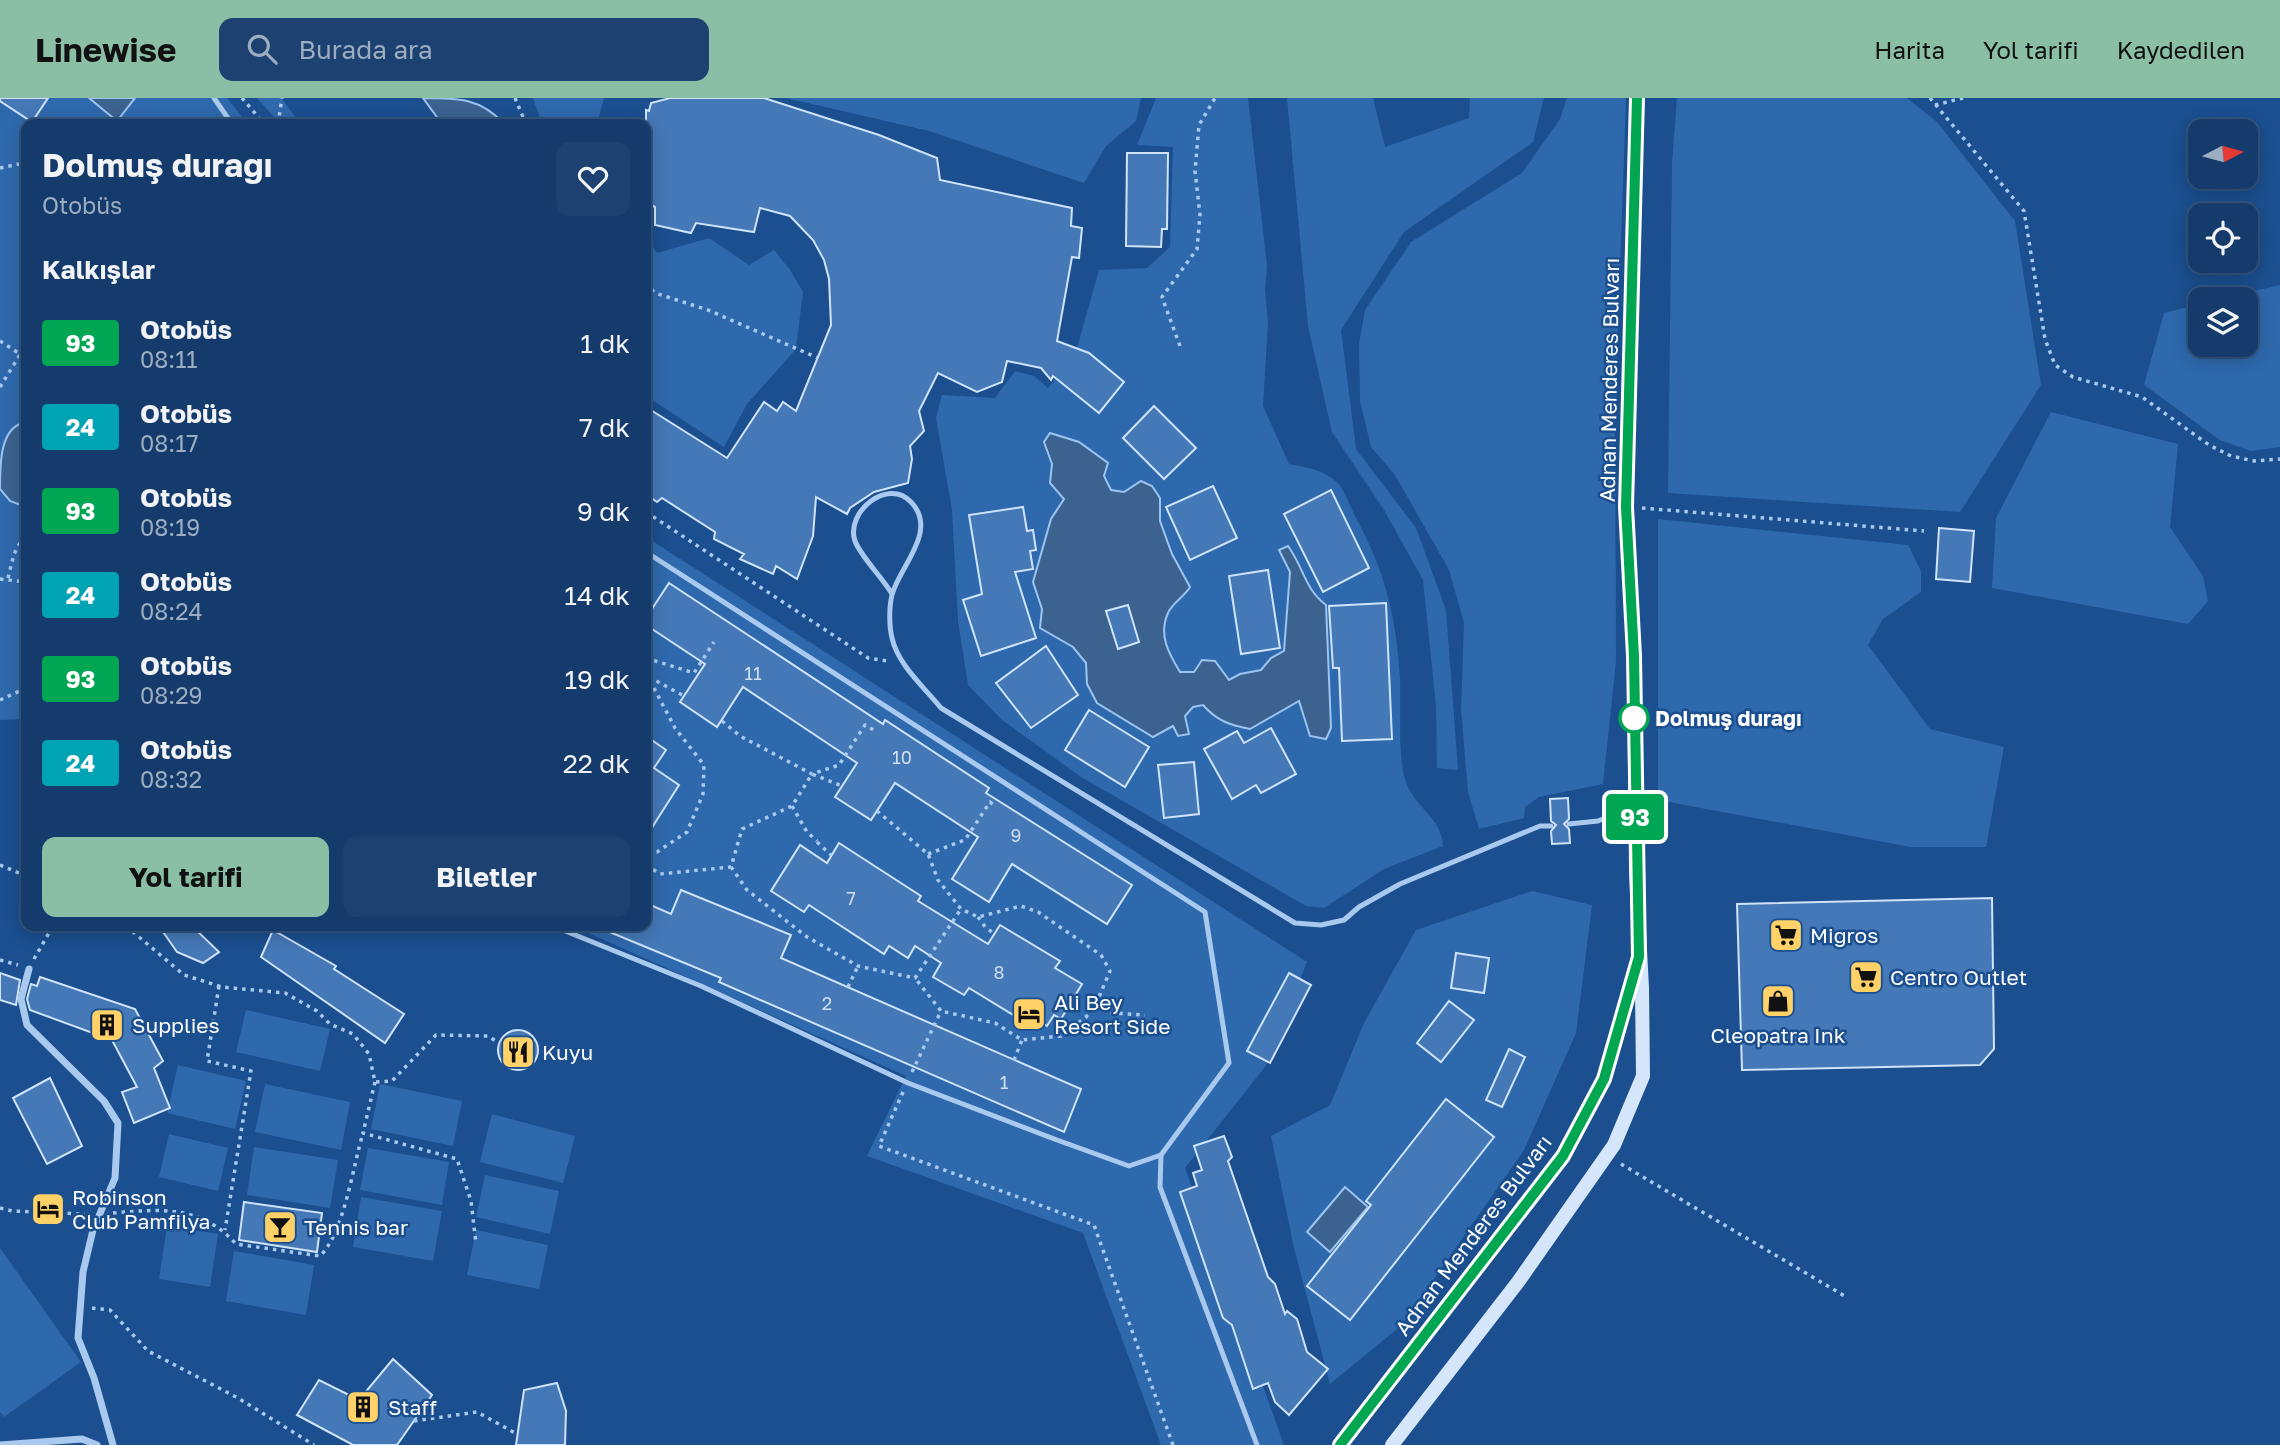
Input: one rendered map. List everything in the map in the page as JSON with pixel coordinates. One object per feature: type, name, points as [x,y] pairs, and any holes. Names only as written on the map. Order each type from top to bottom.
[{"type":"main road","name":"Adnan Menderes Bulvarı","points":[[1392,1445],[1518,1282],[1614,1145],[1643,1076],[1634,806],[1634,656],[1626,507],[1637,98]]},
{"type":"main road","name":"Adnan Menderes Bulvarı","points":[[1340,1445],[1563,1156],[1604,1079],[1639,957]]},
{"type":"street","points":[[29,969],[21,999],[27,1025],[104,1101],[118,1123],[115,1178],[100,1214],[83,1272],[78,1338],[94,1378],[113,1445]]},
{"type":"street","points":[[0,1444],[82,1438],[97,1445]]},
{"type":"lane","points":[[214,98],[229,119]]},
{"type":"lane","points":[[892,594],[856,543],[853,527],[861,510],[886,494],[908,499],[916,508],[920,523],[920,537],[892,594],[892,638],[904,663],[941,708],[1296,923],[1321,925],[1344,920],[1359,907],[1400,884],[1540,826],[1551,826]]},
{"type":"lane","points":[[566,931],[701,986],[908,1083],[1129,1166],[1161,1155],[1229,1063],[1205,912],[651,555]]},
{"type":"lane","points":[[1569,824],[1598,821],[1634,806]]},
{"type":"lane","points":[[1161,1155],[1160,1187],[1257,1445]]},
{"type":"path","points":[[242,98],[260,119]]},
{"type":"path","points":[[279,119],[282,98]]},
{"type":"path","points":[[515,98],[524,119]]},
{"type":"path","points":[[1180,346],[1162,298],[1197,249],[1200,215],[1195,171],[1199,125],[1215,98]]},
{"type":"path","points":[[1930,98],[2024,211],[2045,339],[2055,365],[2073,377],[2142,397],[2209,445],[2231,456],[2254,461],[2280,459]]},
{"type":"path","points":[[1935,105],[1963,98]]},
{"type":"path","points":[[0,168],[21,165]]},
{"type":"path","points":[[651,289],[655,293],[708,310],[818,358]]},
{"type":"path","points":[[0,341],[20,354],[0,387]]},
{"type":"path","points":[[1626,507],[1924,531]]},
{"type":"path","points":[[651,515],[868,658],[904,663]]},
{"type":"path","points":[[8,578],[13,554],[21,540]]},
{"type":"path","points":[[0,579],[21,581]]},
{"type":"path","points":[[651,660],[694,673],[714,642]]},
{"type":"path","points":[[651,677],[684,696]]},
{"type":"path","points":[[651,683],[675,727],[704,765],[703,794],[687,832],[657,852],[651,853]]},
{"type":"path","points":[[0,699],[21,690]]},
{"type":"path","points":[[722,721],[740,736],[812,774],[842,786]]},
{"type":"path","points":[[731,867],[742,829],[792,806],[812,774],[839,765],[865,725],[877,732]]},
{"type":"path","points":[[928,854],[965,840],[990,802],[996,807]]},
{"type":"path","points":[[792,806],[807,832],[831,855]]},
{"type":"path","points":[[877,811],[928,854],[939,880],[961,909],[978,917],[986,928],[995,934]]},
{"type":"path","points":[[0,865],[21,874]]},
{"type":"path","points":[[651,868],[660,874],[731,867]]},
{"type":"path","points":[[731,867],[747,890],[807,937],[858,966],[915,978],[941,1011],[995,1023],[1022,1040],[1061,1036],[1086,1017],[1096,1004],[1110,971],[1101,955],[1038,912],[1021,906],[978,917]]},
{"type":"path","points":[[915,978],[961,909]]},
{"type":"path","points":[[29,969],[49,931]]},
{"type":"path","points":[[0,1208],[51,1214],[174,1212],[207,1219],[225,1230],[236,1244],[320,1256],[328,1248],[344,1205],[375,1082],[369,1054],[353,1034],[330,1024],[317,1011],[285,993],[219,986],[184,975],[132,931]]},
{"type":"path","points":[[848,987],[858,966]]},
{"type":"path","points":[[219,986],[207,1060],[251,1071],[225,1230]]},
{"type":"path","points":[[1096,1004],[1113,1013],[1145,1015]]},
{"type":"path","points":[[941,1011],[879,1146],[1094,1225],[1173,1445]]},
{"type":"path","points":[[1136,1016],[1137,1023]]},
{"type":"path","points":[[375,1082],[393,1081],[436,1035],[488,1036],[499,1043]]},
{"type":"path","points":[[1014,1060],[1022,1040]]},
{"type":"path","points":[[363,1133],[457,1159],[471,1201],[476,1244]]},
{"type":"path","points":[[1607,1155],[1848,1298]]},
{"type":"path","points":[[79,1308],[110,1310],[148,1351],[238,1398],[314,1445]]},
{"type":"path","points":[[414,1421],[477,1412],[497,1420],[517,1434]]},
{"type":"shaded area","points":[[0,98],[227,98],[244,119],[21,119],[21,719],[0,720]]},
{"type":"shaded area","points":[[89,98],[135,98],[119,119],[115,119]]},
{"type":"shaded area","points":[[257,98],[281,98],[297,119],[276,119]]},
{"type":"shaded area","points":[[423,98],[468,101],[487,109],[499,119],[438,119]]},
{"type":"shaded area","points":[[533,98],[604,98],[598,119],[540,119]]},
{"type":"shaded area","points":[[786,98],[1141,98],[1136,121],[1106,146],[1084,183],[929,131]]},
{"type":"shaded area","points":[[1156,98],[1248,98],[1267,266],[1265,290],[1268,322],[1263,406],[1289,464],[1321,472],[1341,486],[1374,556],[1387,594],[1396,634],[1405,779],[1414,797],[1433,819],[1441,836],[1443,846],[1384,869],[1324,908],[1306,906],[1081,777],[1002,720],[968,685],[958,621],[952,510],[936,418],[942,395],[995,398],[1015,371],[1034,376],[1048,388],[1075,355],[1099,270],[1147,268],[1170,247],[1173,147],[1137,145]]},
{"type":"shaded area","points":[[1287,98],[1373,98],[1385,147],[1469,118],[1470,98],[1544,98],[1533,142],[1404,232],[1341,330],[1356,449],[1416,528],[1446,610],[1458,770],[1437,768],[1436,706],[1423,580],[1384,510],[1332,432],[1308,326]]},
{"type":"shaded area","points":[[1567,98],[1626,98],[1615,416],[1616,661],[1603,784],[1539,797],[1525,807],[1524,818],[1479,829],[1468,792],[1461,709],[1464,623],[1449,570],[1395,475],[1371,447],[1360,401],[1359,344],[1365,310],[1411,242],[1522,173],[1560,119]]},
{"type":"shaded area","points":[[1677,98],[1907,98],[1937,122],[2015,221],[2041,385],[1960,512],[1668,493],[1672,163]]},
{"type":"shaded area","points":[[709,238],[749,265],[774,250],[803,292],[796,349],[747,404],[724,447],[651,399],[651,244],[657,253]]},
{"type":"shaded area","points":[[2280,285],[2280,447],[2251,451],[2220,440],[2144,385],[2164,313],[2188,307],[2188,357],[2258,357],[2258,290]]},
{"type":"shaded area","points":[[2051,412],[2178,444],[2170,527],[2203,576],[2208,601],[2188,624],[1992,588],[1996,518]]},
{"type":"shaded area","points":[[21,424],[21,505],[10,501],[0,489],[2,450],[13,428]]},
{"type":"shaded area","points":[[1050,433],[1079,442],[1108,463],[1104,476],[1111,490],[1124,492],[1141,481],[1152,486],[1160,498],[1160,521],[1172,554],[1190,587],[1170,609],[1164,629],[1169,651],[1180,672],[1194,672],[1202,660],[1215,661],[1229,680],[1240,674],[1261,670],[1271,658],[1284,651],[1290,572],[1279,550],[1288,546],[1313,592],[1326,605],[1331,728],[1326,739],[1310,736],[1299,701],[1250,729],[1224,722],[1203,705],[1193,707],[1185,716],[1189,734],[1178,736],[1173,726],[1153,737],[1097,703],[1087,684],[1086,663],[1073,647],[1040,628],[1042,609],[1033,582],[1051,519],[1064,499],[1050,483],[1052,464],[1044,442]]},
{"type":"shaded area","points":[[1658,519],[1908,545],[1921,571],[1921,592],[1883,619],[1868,645],[1930,729],[2004,747],[1986,847],[1911,847],[1658,800]]},
{"type":"shaded area","name":"Ali Bey Resort Side","points":[[651,540],[1307,962],[1265,1067],[1185,1168],[1284,1445],[1161,1445],[1083,1233],[867,1156],[906,1076],[584,931],[651,931]]},
{"type":"shaded area","points":[[1532,891],[1592,905],[1576,1033],[1524,1150],[1402,1325],[1330,1384],[1294,1248],[1271,1136],[1330,1105],[1364,1023],[1416,930]]},
{"type":"shaded area","points":[[246,1010],[330,1029],[320,1071],[236,1052]]},
{"type":"shaded area","points":[[178,1065],[246,1081],[235,1129],[167,1113]]},
{"type":"shaded area","points":[[265,1084],[350,1102],[341,1150],[255,1132]]},
{"type":"shaded area","points":[[380,1084],[462,1101],[453,1146],[371,1129]]},
{"type":"shaded area","points":[[492,1114],[575,1136],[563,1183],[480,1162]]},
{"type":"shaded area","points":[[169,1134],[228,1148],[218,1191],[159,1177]]},
{"type":"shaded area","points":[[254,1147],[338,1160],[330,1208],[247,1195]]},
{"type":"shaded area","points":[[368,1148],[449,1162],[442,1205],[360,1190]]},
{"type":"shaded area","points":[[485,1175],[559,1191],[550,1234],[476,1217]]},
{"type":"shaded area","points":[[1345,1187],[1368,1207],[1330,1252],[1307,1232]]},
{"type":"shaded area","points":[[361,1197],[442,1211],[433,1261],[353,1247]]},
{"type":"shaded area","points":[[167,1226],[218,1234],[210,1287],[159,1279]]},
{"type":"shaded area","points":[[476,1230],[548,1245],[539,1289],[467,1275]]},
{"type":"shaded area","points":[[0,1248],[81,1362],[4,1417],[0,1412]]},
{"type":"shaded area","points":[[234,1251],[314,1265],[306,1315],[226,1301]]},
{"type":"building","points":[[0,98],[48,98],[34,119],[27,119],[0,101]]},
{"type":"building","points":[[670,98],[764,98],[879,135],[937,158],[940,180],[1072,208],[1071,226],[1082,228],[1079,258],[1072,257],[1057,341],[1089,353],[1124,382],[1099,413],[1053,376],[1051,380],[1041,368],[1007,361],[1002,382],[977,392],[938,373],[919,411],[924,431],[910,446],[912,459],[908,483],[874,492],[850,508],[847,514],[816,497],[813,536],[797,579],[776,566],[773,574],[740,559],[744,554],[714,539],[715,532],[662,498],[657,502],[651,498],[651,410],[727,458],[764,402],[777,411],[783,402],[796,411],[831,325],[829,279],[824,260],[813,240],[790,216],[760,208],[754,232],[696,223],[691,233],[655,225],[655,207],[651,205],[651,119],[646,119],[646,110],[649,111],[651,103]]},
{"type":"building","points":[[1127,153],[1168,153],[1167,229],[1162,229],[1161,247],[1126,246]]},
{"type":"building","points":[[1154,406],[1196,448],[1164,479],[1123,438]]},
{"type":"building","points":[[1213,486],[1237,538],[1190,560],[1166,507]]},
{"type":"building","points":[[1331,490],[1369,568],[1323,592],[1284,514]]},
{"type":"building","points":[[1023,507],[1027,531],[1033,530],[1036,550],[1030,551],[1033,569],[1015,572],[1036,638],[981,656],[963,600],[982,594],[969,515]]},
{"type":"building","points":[[1939,528],[1974,531],[1970,582],[1936,579]]},
{"type":"building","points":[[1268,570],[1280,648],[1241,654],[1229,576]]},
{"type":"building","points":[[669,583],[883,724],[885,720],[989,788],[986,793],[1132,885],[1107,924],[1012,864],[989,902],[952,879],[978,837],[895,783],[871,820],[835,797],[857,763],[743,687],[717,727],[680,702],[705,664],[651,628],[651,610]]},
{"type":"building","points":[[1386,603],[1392,739],[1342,741],[1339,668],[1333,668],[1329,606]]},
{"type":"building","points":[[1128,605],[1139,642],[1118,649],[1106,611]]},
{"type":"building","points":[[1046,646],[1078,695],[1031,728],[996,683]]},
{"type":"building","points":[[1089,710],[1149,747],[1125,787],[1065,750]]},
{"type":"building","points":[[1271,728],[1296,774],[1261,793],[1256,785],[1232,799],[1204,749],[1237,731],[1244,743]]},
{"type":"building","points":[[651,740],[666,750],[654,768],[679,785],[651,829]]},
{"type":"building","points":[[1194,762],[1199,814],[1164,818],[1158,765]]},
{"type":"building","points":[[1568,798],[1569,819],[1564,824],[1569,829],[1570,843],[1552,844],[1551,831],[1556,825],[1551,821],[1550,799]]},
{"type":"building","points":[[839,843],[921,896],[918,901],[988,944],[1000,925],[1060,961],[1055,968],[1082,984],[1061,1019],[1054,1015],[1047,1026],[1027,1014],[1023,1021],[969,988],[964,995],[933,977],[941,963],[915,946],[908,958],[889,946],[884,954],[809,905],[804,912],[771,891],[800,845],[827,863]]},
{"type":"building","points":[[681,890],[791,935],[781,958],[1081,1089],[1064,1132],[719,982],[721,978],[607,931],[651,931],[651,905],[671,914]]},
{"type":"building","name":"Centro Outlet","points":[[1992,898],[1994,1049],[1980,1065],[1742,1070],[1737,904]]},
{"type":"building","points":[[162,931],[197,931],[219,952],[203,963],[177,952]]},
{"type":"building","points":[[275,931],[336,966],[334,969],[404,1014],[385,1043],[261,957]]},
{"type":"building","points":[[1456,953],[1489,958],[1484,993],[1451,988]]},
{"type":"building","points":[[0,973],[20,980],[16,1005],[0,1000]]},
{"type":"building","points":[[1289,973],[1311,985],[1270,1063],[1247,1051]]},
{"type":"building","name":"Supplies","points":[[40,977],[135,1009],[163,1061],[154,1068],[170,1108],[134,1123],[122,1092],[137,1087],[112,1040],[30,1010],[27,999],[31,984],[37,986]]},
{"type":"building","points":[[1449,1001],[1474,1020],[1441,1062],[1417,1043]]},
{"type":"building","name":"Kuyu","points":[[518,1030],[532,1036],[538,1050],[532,1064],[518,1070],[504,1064],[498,1050],[504,1036]]},
{"type":"building","points":[[1509,1049],[1525,1057],[1502,1107],[1486,1100]]},
{"type":"building","points":[[50,1078],[82,1146],[47,1164],[13,1098]]},
{"type":"building","points":[[1446,1099],[1494,1137],[1350,1320],[1307,1286],[1371,1205],[1366,1201]]},
{"type":"building","points":[[1224,1136],[1232,1157],[1228,1161],[1268,1277],[1275,1284],[1285,1314],[1287,1311],[1297,1319],[1307,1352],[1328,1369],[1289,1415],[1275,1402],[1268,1383],[1253,1389],[1232,1325],[1223,1318],[1180,1192],[1197,1186],[1193,1173],[1202,1170],[1194,1146]]},
{"type":"building","name":"Tennis bar","points":[[244,1202],[322,1213],[317,1252],[239,1240]]},
{"type":"building","name":"Staff","points":[[393,1359],[432,1395],[397,1445],[353,1445],[297,1415],[319,1380],[359,1400]]},
{"type":"building","points":[[557,1383],[566,1411],[565,1445],[516,1445],[524,1390]]},
{"type":"bus line","name":"93","points":[[1340,1445],[1563,1156],[1604,1079],[1639,957],[1634,656],[1626,507],[1637,98]]},
{"type":"place","name":"Dolmuş durağı","points":[[1634,718]]},
{"type":"place","name":"Migros","points":[[1786,935]]},
{"type":"place","name":"Centro Outlet","points":[[1866,977]]},
{"type":"place","name":"Cleopatra Ink","points":[[1778,1001]]},
{"type":"place","name":"Ali Bey Resort Side","points":[[1029,1014]]},
{"type":"place","name":"Supplies","points":[[107,1025]]},
{"type":"place","name":"Kuyu","points":[[518,1052]]},
{"type":"place","name":"Robinson Club Pamfilya","points":[[48,1209]]},
{"type":"place","name":"Tennis bar","points":[[280,1227]]},
{"type":"place","name":"Staff","points":[[363,1407]]}]
